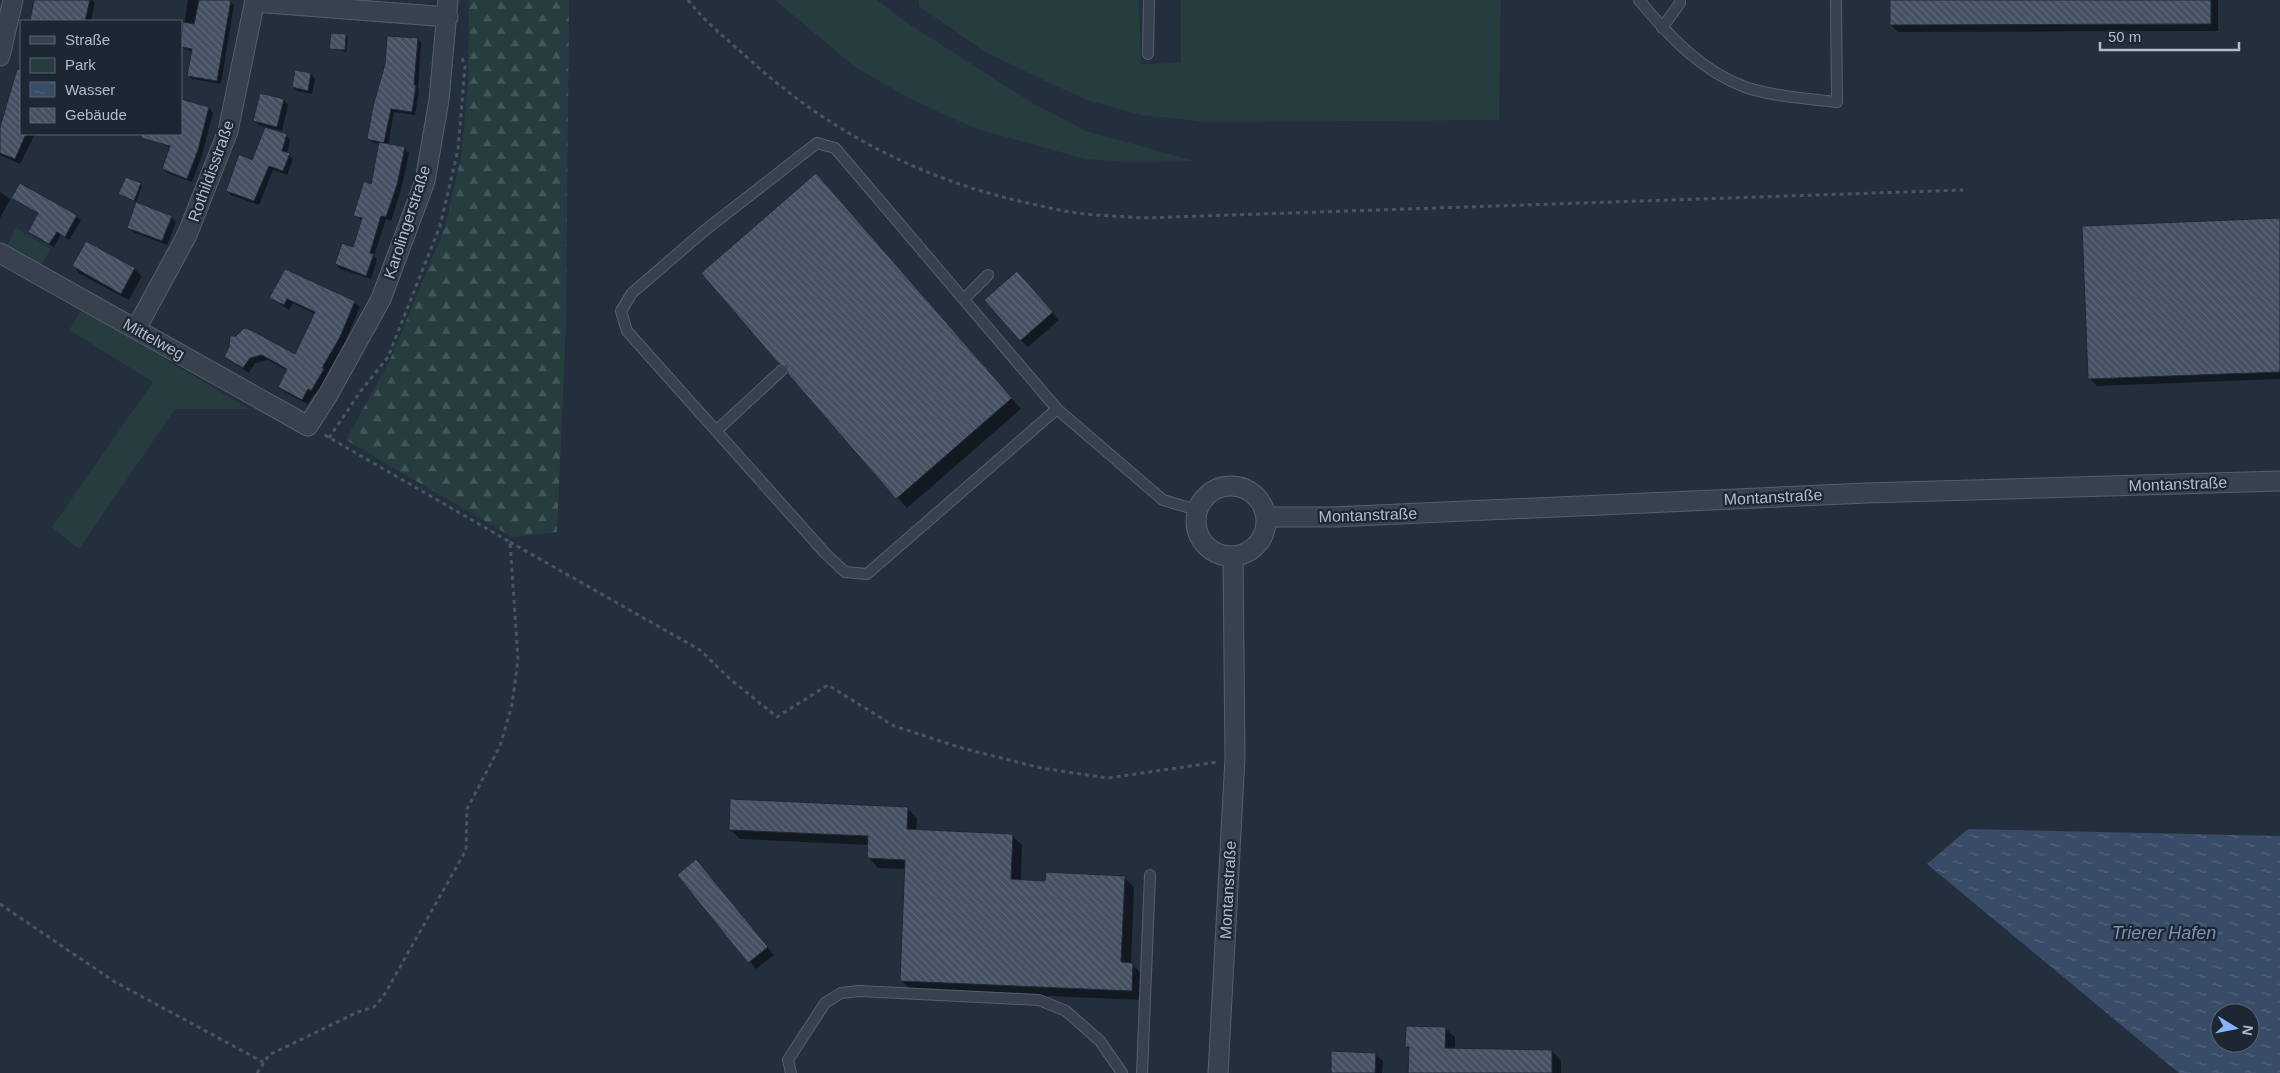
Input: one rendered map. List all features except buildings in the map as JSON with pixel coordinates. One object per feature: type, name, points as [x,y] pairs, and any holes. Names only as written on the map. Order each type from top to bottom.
[{"type":"street","points":[[0,56],[14,0]]},
{"type":"street","name":"Rothildisstraße","points":[[136,329],[186,235],[228,131],[255,1],[448,8]]},
{"type":"street","name":"Karolingerstraße","points":[[308,426],[329,393],[381,300],[425,181],[439,100],[448,8]]},
{"type":"street","name":"Mittelweg","points":[[0,253],[308,426]]},
{"type":"street","name":"Montanstraße","points":[[1266,517],[1333,517],[1877,493],[2280,481]]},
{"type":"street","points":[[1227,486],[1238,486],[1255,495],[1263,505],[1266,517],[1266,528],[1261,540],[1253,549],[1233,557],[1220,555],[1204,545],[1198,534],[1196,522],[1197,510],[1205,496],[1215,489],[1227,486]]},
{"type":"street","name":"Montanstraße","points":[[1218,1073],[1236,758],[1233,557]]},
{"type":"lane","points":[[1148,54],[1149,0]]},
{"type":"lane","points":[[1639,0],[1662,28],[1710,70],[1746,88],[1837,102],[1836,0]]},
{"type":"lane","points":[[1662,28],[1680,3],[1680,0]]},
{"type":"lane","points":[[1057,409],[867,574],[845,572],[825,553],[627,331],[621,312],[632,293],[639,286],[704,231],[816,143],[835,148],[1057,409],[1163,500],[1197,510]]},
{"type":"lane","points":[[964,299],[988,275]]},
{"type":"lane","points":[[716,431],[782,370]]},
{"type":"lane","points":[[1142,1073],[1150,875]]},
{"type":"lane","points":[[791,1073],[788,1060],[825,1003],[841,992],[858,991],[1039,1000],[1066,1011],[1100,1041],[1122,1073]]},
{"type":"path","points":[[688,0],[700,15],[782,89],[836,127],[880,151],[938,178],[993,195],[1070,212],[1143,218],[1963,190]]},
{"type":"path","points":[[308,426],[700,650],[730,680],[777,718],[828,685],[894,726],[962,748],[1041,768],[1108,778],[1194,767],[1236,758]]},
{"type":"path","points":[[257,1073],[268,1055],[358,1012],[374,1007],[384,997],[466,850],[467,809],[500,746],[512,705],[518,659],[510,542]]},
{"type":"path","points":[[0,904],[115,982],[263,1062]]},
{"type":"green space","points":[[469,0],[569,0],[566,322],[557,532],[512,537],[346,440],[390,360],[445,227],[462,153],[468,82]]},
{"type":"green space","points":[[775,0],[877,0],[909,24],[1029,101],[1086,131],[1194,161],[1130,162],[1085,159],[974,128],[911,99],[855,67]]},
{"type":"green space","points":[[919,0],[1139,0],[1141,64],[1181,63],[1181,0],[1501,0],[1499,120],[1207,122],[1141,115],[1086,100],[982,50],[919,6]]},
{"type":"green space","points":[[16,228],[51,249],[41,265],[7,245]]},
{"type":"green space","points":[[82,309],[249,409],[175,409],[79,549],[52,527],[153,382],[69,330]]},
{"type":"water","name":"Trierer Hafen","points":[[1968,829],[2280,836],[2280,1073],[2179,1073],[1927,864]]}]
